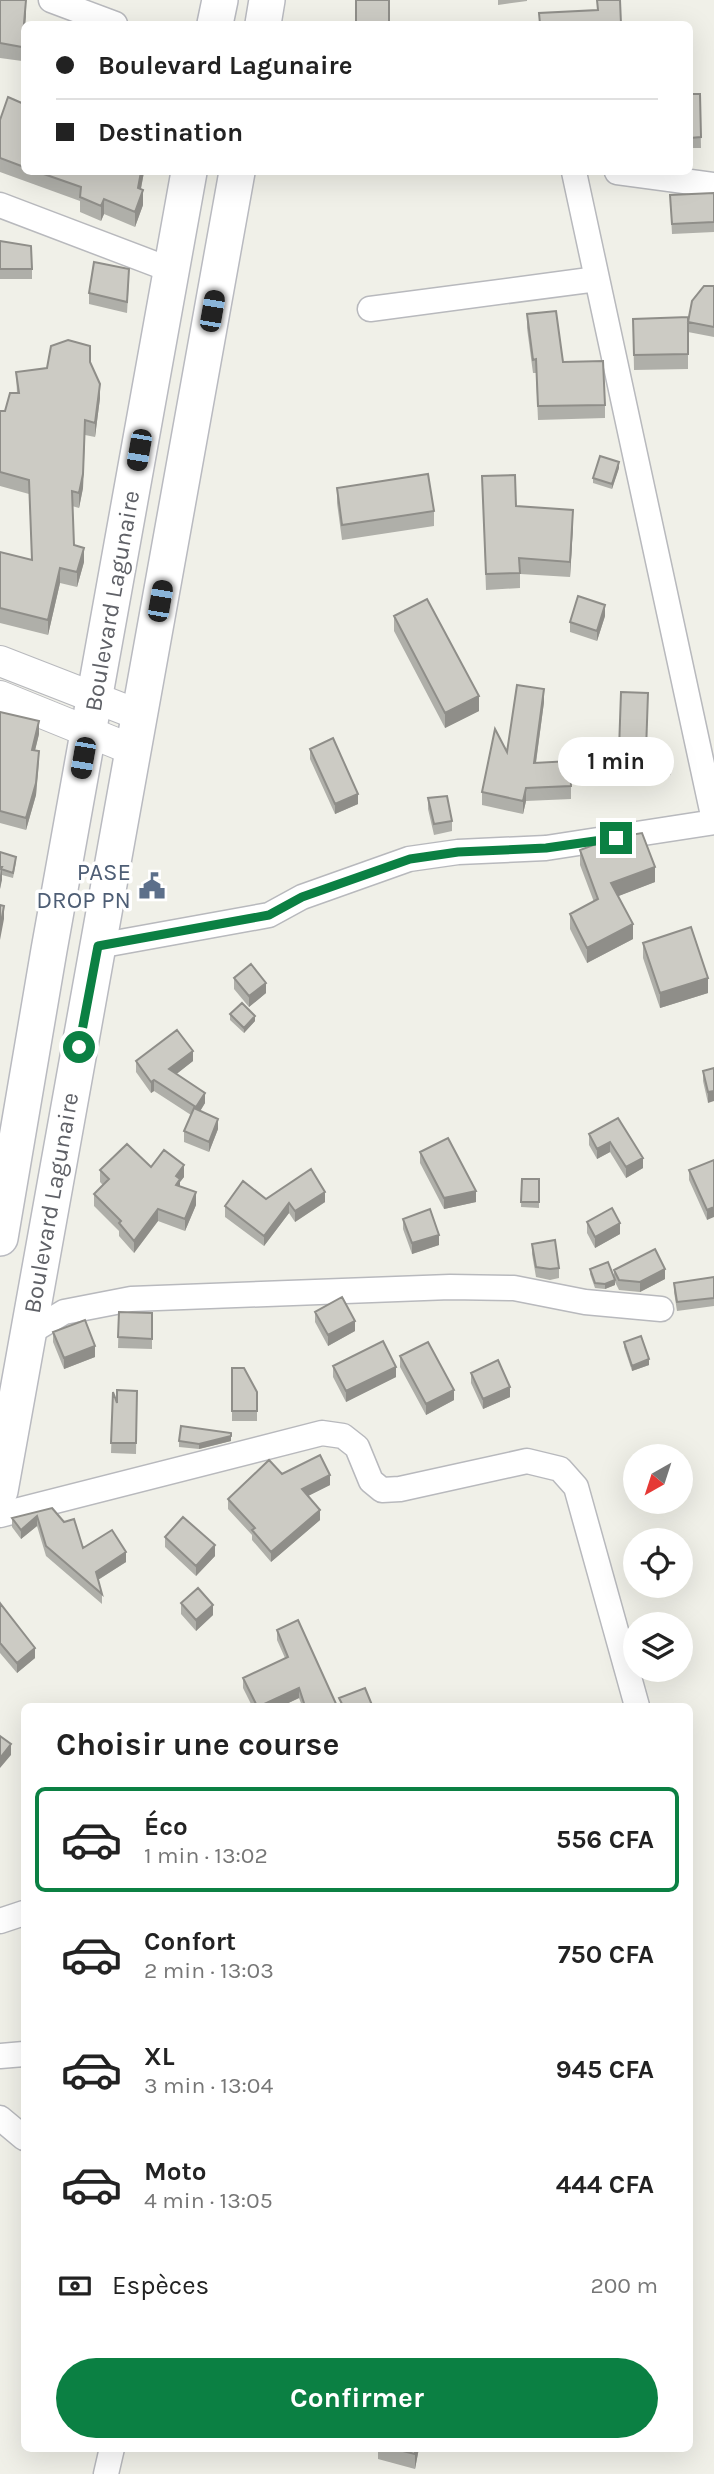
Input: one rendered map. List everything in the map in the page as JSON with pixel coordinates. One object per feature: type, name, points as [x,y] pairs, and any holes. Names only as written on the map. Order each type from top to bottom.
[{"type":"main road","points":[[216,21],[220,0]]},
{"type":"main road","points":[[264,21],[267,0]]},
{"type":"main road","name":"Boulevard Lagunaire","points":[[0,1238],[187,175]]},
{"type":"main road","name":"Boulevard Lagunaire","points":[[0,1491],[236,175]]},
{"type":"street","points":[[51,0],[107,21]]},
{"type":"street","points":[[98,946],[269,915],[302,897],[410,859],[458,852],[546,848],[714,821],[575,175]]},
{"type":"street","points":[[639,175],[714,185]]},
{"type":"street","points":[[0,205],[171,270]]},
{"type":"street","points":[[370,309],[597,279]]},
{"type":"street","points":[[0,661],[91,714],[133,750]]},
{"type":"street","points":[[0,695],[91,714],[139,715]]},
{"type":"street","points":[[27,1334],[64,1312],[131,1299],[450,1287],[514,1288],[585,1302],[661,1309]]},
{"type":"street","points":[[0,1515],[322,1433],[343,1436],[357,1447],[370,1481],[382,1490],[400,1489],[527,1461],[560,1469],[576,1487],[636,1703]]},
{"type":"street","points":[[0,1921],[21,1914]]},
{"type":"street","points":[[0,2056],[21,2053]]},
{"type":"street","points":[[0,2118],[21,2136]]},
{"type":"street","points":[[106,2474],[111,2452]]},
{"type":"building","points":[[0,0],[26,0],[24,21],[21,21],[21,47],[0,43]]},
{"type":"building","points":[[356,0],[389,0],[389,21],[356,21]]},
{"type":"building","points":[[597,0],[620,0],[621,21],[540,21],[539,13],[598,10]]},
{"type":"building","points":[[693,94],[700,94],[701,137],[693,138]]},
{"type":"building","points":[[8,97],[21,103],[21,166],[0,158],[0,120]]},
{"type":"building","points":[[47,175],[140,175],[138,188],[143,190],[135,212],[104,199],[101,206],[80,197],[81,187]]},
{"type":"building","points":[[714,193],[714,222],[672,224],[670,195]]},
{"type":"building","points":[[0,241],[31,246],[32,269],[0,269]]},
{"type":"building","points":[[94,262],[129,269],[127,302],[89,293]]},
{"type":"building","points":[[704,286],[714,286],[714,327],[688,322],[692,301]]},
{"type":"building","points":[[556,311],[563,362],[603,361],[605,405],[538,406],[536,359],[533,360],[527,314]]},
{"type":"building","points":[[688,317],[688,354],[634,355],[633,319]]},
{"type":"building","points":[[68,340],[90,346],[90,362],[100,384],[95,423],[85,420],[83,474],[79,493],[72,491],[74,545],[84,548],[77,572],[60,568],[48,620],[0,608],[0,552],[32,560],[29,480],[0,472],[0,411],[5,411],[10,393],[19,393],[16,372],[47,368],[51,346]]},
{"type":"building","points":[[600,456],[619,462],[612,484],[593,478]]},
{"type":"building","points":[[428,474],[434,511],[342,525],[337,488]]},
{"type":"building","points":[[515,475],[516,506],[573,510],[570,562],[519,558],[520,573],[486,574],[482,476]]},
{"type":"building","points":[[578,596],[605,605],[597,631],[570,622]]},
{"type":"building","points":[[427,599],[479,696],[445,713],[394,616]]},
{"type":"building","points":[[517,685],[544,689],[534,763],[570,761],[571,786],[526,788],[523,801],[482,792],[495,729],[507,752]]},
{"type":"building","points":[[621,692],[648,693],[646,751],[619,750]]},
{"type":"building","points":[[0,712],[39,721],[32,750],[39,751],[36,783],[26,818],[0,811]]},
{"type":"building","points":[[333,738],[358,794],[335,804],[310,749]]},
{"type":"building","points":[[668,755],[671,770],[649,774],[646,758]]},
{"type":"building","points":[[447,796],[452,821],[434,824],[428,798]]},
{"type":"building","points":[[642,833],[655,867],[611,883],[633,924],[587,948],[570,914],[598,899],[580,850],[612,838]]},
{"type":"building","points":[[0,852],[16,857],[13,873],[1,869]]},
{"type":"building","points":[[0,905],[4,906],[0,928]]},
{"type":"building","points":[[691,927],[708,978],[660,993],[643,943]]},
{"type":"building","points":[[251,964],[266,983],[249,996],[234,978]]},
{"type":"building","points":[[242,1003],[255,1016],[244,1028],[230,1014]]},
{"type":"building","points":[[177,1030],[193,1051],[169,1069],[205,1093],[196,1107],[154,1080],[151,1082],[136,1061]]},
{"type":"building","points":[[714,1068],[714,1091],[708,1092],[703,1071]]},
{"type":"building","points":[[194,1108],[218,1119],[209,1142],[184,1131]]},
{"type":"building","points":[[618,1118],[643,1158],[626,1167],[610,1142],[597,1149],[589,1134]]},
{"type":"building","points":[[448,1138],[476,1191],[444,1198],[420,1152]]},
{"type":"building","points":[[127,1144],[151,1167],[164,1150],[184,1165],[176,1176],[180,1179],[176,1185],[196,1192],[185,1219],[158,1209],[134,1241],[119,1223],[121,1221],[94,1194],[109,1179],[100,1170]]},
{"type":"building","points":[[714,1160],[714,1207],[707,1210],[689,1170]]},
{"type":"building","points":[[311,1169],[325,1192],[295,1211],[289,1203],[264,1236],[225,1206],[243,1181],[266,1199]]},
{"type":"building","points":[[522,1179],[539,1179],[539,1202],[521,1202]]},
{"type":"building","points":[[612,1208],[620,1223],[595,1237],[587,1222]]},
{"type":"building","points":[[430,1209],[439,1235],[412,1243],[403,1219]]},
{"type":"building","points":[[555,1240],[559,1268],[536,1267],[532,1244]]},
{"type":"building","points":[[655,1249],[665,1269],[640,1282],[619,1280],[614,1270]]},
{"type":"building","points":[[608,1262],[615,1280],[605,1284],[595,1283],[590,1269]]},
{"type":"building","points":[[714,1277],[714,1298],[677,1302],[674,1283]]},
{"type":"building","points":[[342,1297],[355,1321],[328,1335],[315,1312]]},
{"type":"building","points":[[119,1312],[152,1313],[152,1339],[118,1337]]},
{"type":"building","points":[[85,1320],[95,1346],[64,1358],[53,1332]]},
{"type":"building","points":[[641,1336],[649,1359],[632,1366],[624,1342]]},
{"type":"building","points":[[383,1341],[396,1367],[346,1391],[333,1366]]},
{"type":"building","points":[[428,1342],[454,1390],[426,1404],[400,1356]]},
{"type":"building","points":[[498,1360],[510,1387],[483,1399],[471,1373]]},
{"type":"building","points":[[232,1368],[244,1368],[257,1392],[257,1411],[232,1411]]},
{"type":"building","points":[[117,1390],[137,1391],[136,1443],[111,1443],[113,1392],[117,1403]]},
{"type":"building","points":[[181,1426],[231,1433],[231,1436],[199,1444],[179,1441]]},
{"type":"building","points":[[320,1455],[330,1475],[302,1489],[320,1510],[271,1552],[252,1530],[255,1528],[228,1499],[269,1460],[282,1474]]},
{"type":"building","points":[[52,1508],[64,1522],[74,1519],[83,1548],[112,1530],[126,1552],[96,1572],[102,1594],[46,1546],[37,1516],[21,1530],[12,1518]]},
{"type":"building","points":[[183,1517],[215,1545],[196,1566],[165,1537]]},
{"type":"building","points":[[198,1588],[213,1605],[196,1620],[181,1603]]},
{"type":"building","points":[[0,1603],[35,1648],[17,1663],[0,1643]]},
{"type":"building","points":[[298,1620],[336,1703],[304,1703],[299,1688],[266,1703],[256,1703],[243,1678],[288,1657],[277,1630]]},
{"type":"building","points":[[365,1688],[371,1703],[342,1703],[339,1698]]},
{"type":"building","points":[[0,1736],[11,1744],[0,1758]]},
{"type":"place","name":"PASE DROP PN","points":[[152,886]]},
{"type":"route","points":[[79,1047],[98,946],[269,915],[302,897],[410,859],[496,848],[546,848],[616,838]]}]
